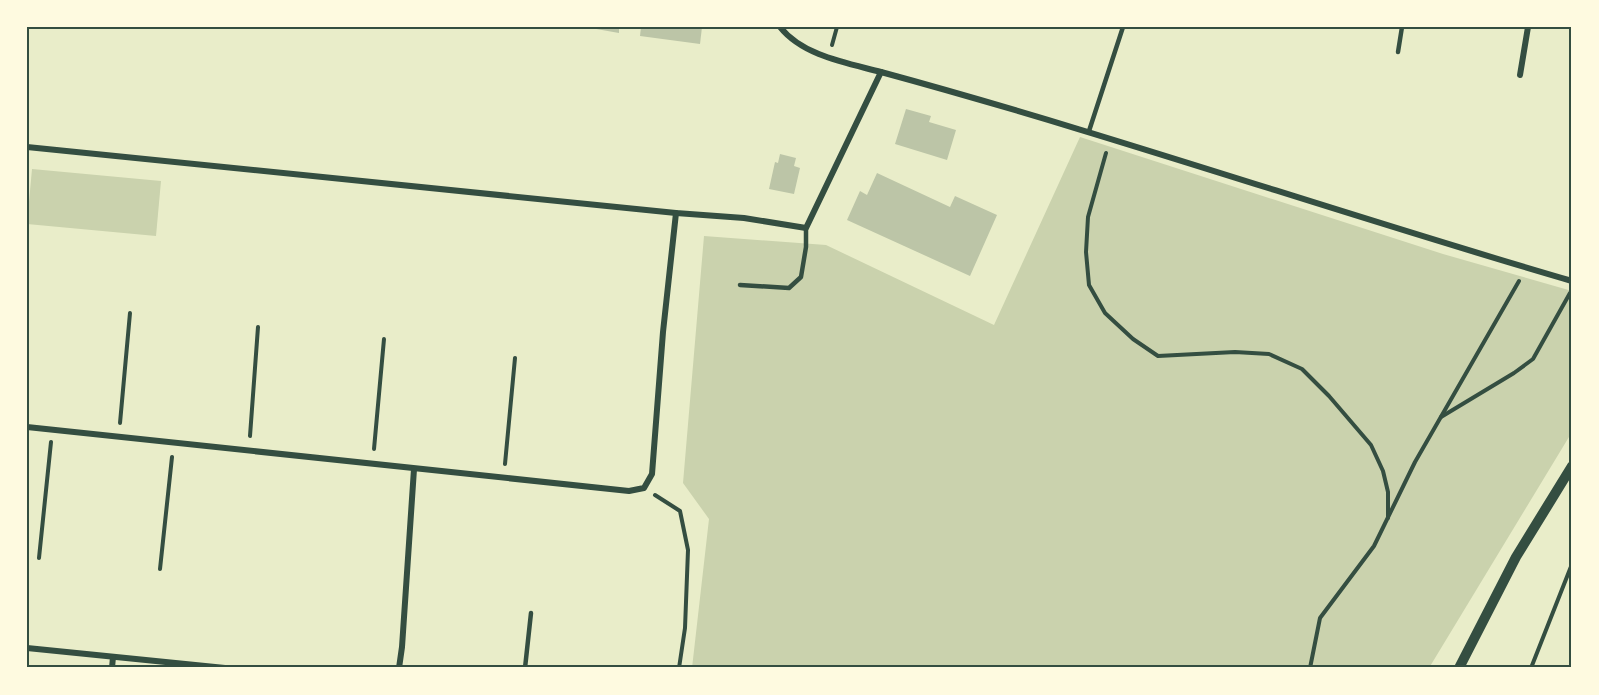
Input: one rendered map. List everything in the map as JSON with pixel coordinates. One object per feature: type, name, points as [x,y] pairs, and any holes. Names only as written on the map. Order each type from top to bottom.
[{"type":"street","points":[[780,27],[799,44],[828,57],[1089,131],[1449,245],[1572,281]]},
{"type":"street","points":[[1520,75],[1528,27]]},
{"type":"street","points":[[27,147],[744,218],[806,228],[881,72]]},
{"type":"street","points":[[27,427],[629,491],[644,488],[652,474],[663,332],[676,213]]},
{"type":"street","points":[[1459,668],[1516,557],[1572,466]]},
{"type":"street","points":[[399,668],[414,469]]},
{"type":"street","points":[[27,648],[225,668]]},
{"type":"street","points":[[112,668],[113,657]]},
{"type":"lane","points":[[1089,131],[1123,27]]},
{"type":"lane","points":[[1398,52],[1402,27]]},
{"type":"lane","points":[[740,285],[789,288],[801,277],[806,247],[806,228]]},
{"type":"lane","points":[[525,668],[531,612]]},
{"type":"path","points":[[1111,138],[1088,218],[1086,252],[1089,285],[1105,313],[1133,339],[1158,356],[1235,351],[1269,354],[1302,369],[1329,396],[1371,445],[1383,471],[1388,492],[1388,518]]},
{"type":"path","points":[[1310,668],[1320,618],[1374,546],[1415,462],[1526,268]]},
{"type":"path","points":[[1440,417],[1515,373],[1533,359],[1568,298],[1572,286]]},
{"type":"path","points":[[119,437],[130,313]]},
{"type":"path","points":[[249,451],[258,327]]},
{"type":"path","points":[[373,464],[384,339]]},
{"type":"path","points":[[504,478],[515,358]]},
{"type":"path","points":[[39,558],[53,429]]},
{"type":"path","points":[[160,569],[173,443]]},
{"type":"path","points":[[644,488],[680,511],[688,549],[685,628],[679,668]]},
{"type":"path","points":[[1531,668],[1572,564]]},
{"type":"green space","points":[[1080,137],[1443,254],[1572,291],[1572,432],[1429,668],[692,668],[709,519],[683,483],[704,236],[826,245],[994,325]]},
{"type":"green space","points":[[32,169],[161,181],[156,236],[27,224]]},
{"type":"building","points":[[585,27],[619,27],[619,33]]},
{"type":"building","points":[[641,27],[702,27],[700,44],[640,36]]},
{"type":"building","points":[[906,109],[931,116],[929,122],[956,130],[947,160],[895,144]]},
{"type":"building","points":[[780,154],[796,158],[794,166],[800,168],[794,194],[769,189],[775,162],[778,163]]},
{"type":"building","points":[[877,173],[950,207],[955,196],[997,215],[970,276],[847,220],[860,191],[867,195]]}]
